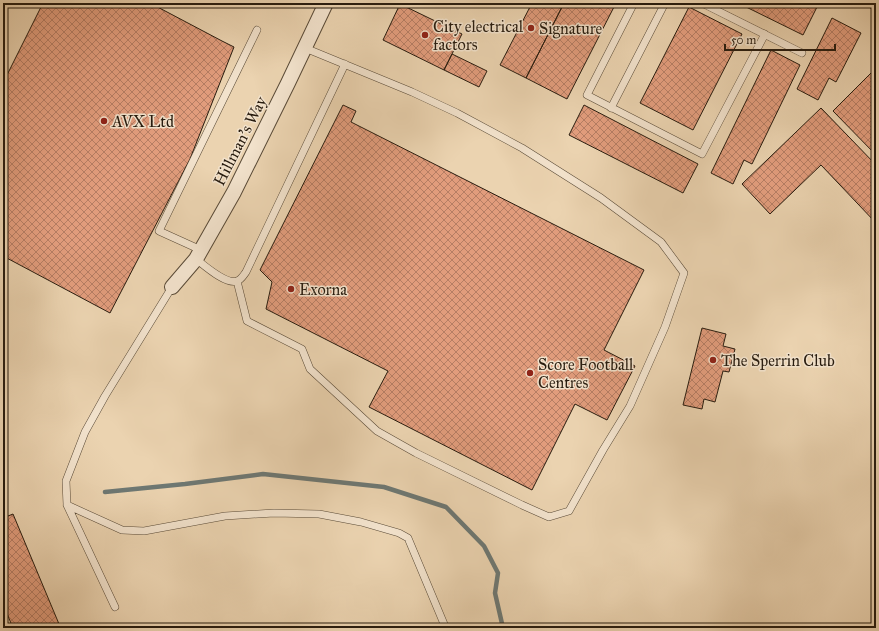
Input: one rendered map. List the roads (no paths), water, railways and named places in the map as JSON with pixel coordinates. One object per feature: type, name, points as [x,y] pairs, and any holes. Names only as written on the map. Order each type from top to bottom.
[{"type":"street","name":"Hillman's Way","points":[[172,286],[198,255],[234,192],[326,3]]},
{"type":"lane","points":[[634,3],[587,96],[702,154],[764,34]]},
{"type":"lane","points":[[611,108],[665,3]]},
{"type":"lane","points":[[702,3],[802,53]]},
{"type":"lane","points":[[871,3],[876,9]]},
{"type":"lane","points":[[257,30],[159,231],[198,255],[212,272],[231,282],[241,279],[246,272],[346,64]]},
{"type":"lane","points":[[237,281],[247,321],[302,349],[310,369],[378,431],[430,460],[549,517],[569,512],[603,450],[630,406],[665,327],[684,273],[661,242],[602,198],[522,148],[457,113],[412,92],[305,48]]},
{"type":"lane","points":[[115,607],[67,505],[66,481],[85,432],[104,396],[172,286]]},
{"type":"lane","points":[[67,505],[122,530],[144,531],[224,516],[274,513],[319,514],[361,522],[399,533],[408,538],[444,624],[441,628]]},
{"type":"waterway","points":[[105,492],[263,474],[384,487],[446,507],[484,546],[498,573],[495,593],[503,628]]},
{"type":"place","name":"Signature","points":[[531,28]]},
{"type":"place","name":"City electrical factors","points":[[425,35]]},
{"type":"place","name":"AVX Ltd","points":[[104,121]]},
{"type":"place","name":"Exorna","points":[[291,289]]},
{"type":"place","name":"The Sperrin Club","points":[[713,360]]},
{"type":"place","name":"Score Football Centres","points":[[530,373]]}]
